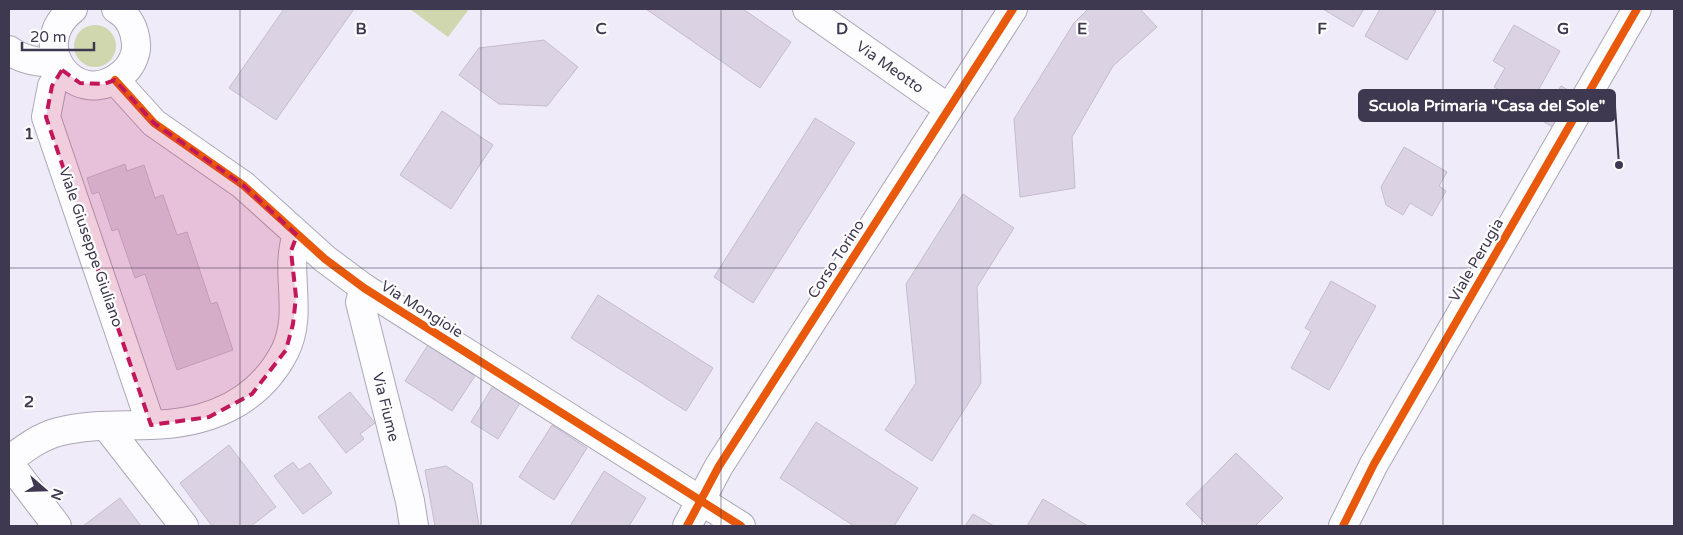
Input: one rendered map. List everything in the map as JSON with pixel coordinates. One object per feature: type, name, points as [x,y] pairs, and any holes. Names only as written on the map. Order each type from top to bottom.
[{"type":"street","points":[[73,9],[64,15],[54,36],[53,49],[60,66],[80,83],[92,86],[115,80],[129,66],[136,47],[135,34],[130,21],[116,9]]},
{"type":"street","name":"Via Meotto","points":[[807,9],[948,108]]},
{"type":"street","name":"Corso Torino","points":[[687,526],[700,499],[1013,9]]},
{"type":"street","name":"Viale Perugia","points":[[1343,526],[1379,456],[1637,9]]},
{"type":"street","points":[[9,50],[24,59],[60,66]]},
{"type":"street","name":"Viale Giuseppe Giuliano","points":[[60,66],[52,86],[46,116],[151,425]]},
{"type":"street","name":"Via Mongioie","points":[[115,80],[154,123],[243,185],[324,259],[364,288],[741,526]]},
{"type":"street","points":[[57,526],[9,461],[33,442],[56,432],[86,426],[151,425],[184,422],[209,417],[233,407],[252,394],[271,373],[286,350],[293,324],[296,297],[292,252],[297,235]]},
{"type":"street","name":"Via Fiume","points":[[364,288],[360,302],[410,501],[414,526]]},
{"type":"street","points":[[106,426],[184,526]]},
{"type":"highlighted area","points":[[62,70],[80,83],[104,84],[115,80],[154,123],[243,185],[297,235],[291,251],[296,297],[293,324],[286,350],[252,394],[209,417],[151,425],[46,117],[52,86]]},
{"type":"green space","points":[[410,9],[469,9],[448,37]]},
{"type":"green space","points":[[99,25],[107,28],[113,34],[116,46],[113,58],[107,64],[91,67],[83,64],[77,58],[74,42],[77,34],[83,28]]},
{"type":"building","points":[[284,9],[354,9],[276,120],[229,88]]},
{"type":"building","points":[[646,9],[743,9],[791,42],[760,88]]},
{"type":"building","points":[[1088,9],[1140,9],[1157,27],[1113,66],[1072,137],[1075,188],[1020,197],[1014,119],[1074,23]]},
{"type":"building","points":[[1323,9],[1364,9],[1353,27]]},
{"type":"building","points":[[1380,9],[1432,9],[1436,11],[1407,60],[1365,36]]},
{"type":"building","points":[[1514,25],[1560,51],[1529,107],[1494,87],[1505,68],[1493,61]]},
{"type":"building","points":[[544,40],[578,67],[547,106],[499,104],[459,75],[479,48]]},
{"type":"building","points":[[1561,86],[1579,96],[1559,131],[1541,120]]},
{"type":"building","points":[[442,111],[493,145],[451,209],[400,175]]},
{"type":"building","points":[[815,118],[855,143],[753,303],[714,277]]},
{"type":"building","points":[[1404,147],[1447,172],[1439,186],[1446,191],[1432,216],[1410,203],[1403,215],[1386,205],[1381,187]]},
{"type":"building","points":[[125,164],[127,171],[144,165],[155,198],[163,195],[177,235],[187,232],[211,304],[217,302],[233,350],[177,370],[145,274],[135,278],[118,229],[112,231],[99,192],[92,194],[87,178]]},
{"type":"building","points":[[963,194],[1014,228],[977,287],[981,383],[932,461],[885,430],[916,383],[906,284]]},
{"type":"building","points":[[1331,281],[1376,306],[1329,390],[1291,368],[1311,331],[1305,328]]},
{"type":"building","points":[[598,295],[713,368],[686,411],[571,338]]},
{"type":"building","points":[[428,345],[475,376],[452,411],[405,381]]},
{"type":"building","points":[[493,386],[520,403],[498,439],[471,422]]},
{"type":"building","points":[[350,392],[375,423],[360,434],[364,439],[346,453],[318,417]]},
{"type":"building","points":[[816,422],[918,488],[894,526],[854,526],[780,478]]},
{"type":"building","points":[[552,425],[587,448],[554,500],[519,477]]},
{"type":"building","points":[[229,445],[276,507],[251,526],[212,526],[180,483]]},
{"type":"building","points":[[1236,453],[1283,498],[1255,526],[1208,526],[1186,504]]},
{"type":"building","points":[[293,462],[299,470],[310,463],[332,493],[303,514],[274,476]]},
{"type":"building","points":[[446,466],[472,483],[479,526],[435,526],[425,470]]},
{"type":"building","points":[[604,471],[646,498],[629,526],[570,526]]},
{"type":"building","points":[[120,498],[141,526],[83,526]]},
{"type":"building","points":[[1043,499],[1088,526],[1027,526]]},
{"type":"building","points":[[973,514],[994,526],[965,526]]},
{"type":"cycle path","points":[[687,526],[719,466],[1013,9]]},
{"type":"cycle path","points":[[1343,526],[1374,464],[1637,9]]},
{"type":"cycle path","points":[[115,80],[154,123],[243,185],[325,259],[364,288],[741,526]]},
{"type":"place","name":"Scuola Primaria \"Casa del Sole\"","points":[[1619,165]]}]
